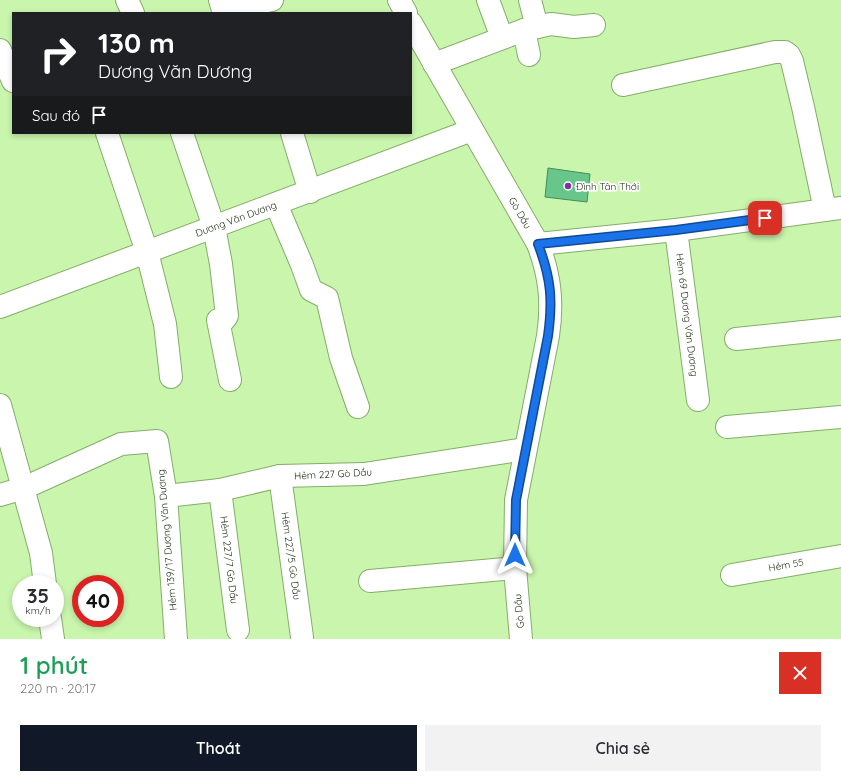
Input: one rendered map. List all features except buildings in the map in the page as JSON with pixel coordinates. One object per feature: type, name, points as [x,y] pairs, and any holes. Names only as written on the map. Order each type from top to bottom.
[{"type":"street","points":[[127,0],[133,12]]},
{"type":"street","points":[[220,0],[223,10],[272,0]]},
{"type":"street","points":[[399,0],[405,12]]},
{"type":"street","points":[[488,0],[502,38]]},
{"type":"street","points":[[529,55],[530,0]]},
{"type":"street","name":"Gò Dầu","points":[[412,24],[538,244],[549,279],[551,317],[516,500],[515,568],[521,639]]},
{"type":"street","points":[[434,64],[530,29],[552,24],[574,27],[594,25]]},
{"type":"street","points":[[0,50],[12,79]]},
{"type":"street","points":[[538,244],[676,230],[833,209],[803,107],[792,61],[789,55],[785,52],[775,52],[623,85]]},
{"type":"street","name":"Dương Văn Dương","points":[[0,307],[472,130]]},
{"type":"street","points":[[107,134],[147,252],[165,324],[171,377]]},
{"type":"street","points":[[182,134],[214,227],[221,264],[227,316],[224,320],[218,320],[230,380]]},
{"type":"street","points":[[292,134],[310,192]]},
{"type":"street","points":[[276,204],[311,290],[327,298],[341,358],[358,407]]},
{"type":"street","name":"Hẻm 69 Dương Văn Dương","points":[[676,230],[698,400]]},
{"type":"street","points":[[736,339],[841,328]]},
{"type":"street","points":[[0,405],[24,488],[41,553],[45,575]]},
{"type":"street","points":[[726,427],[841,417]]},
{"type":"street","name":"Hẻm 139/17 Dương Văn Dương","points":[[24,488],[121,444],[157,441],[166,496],[176,639]]},
{"type":"street","name":"Hẻm 227 Gò Dầu","points":[[166,496],[220,490],[280,476],[364,474],[525,449]]},
{"type":"street","name":"Hẻm 227/5 Gò Dầu","points":[[280,476],[302,637]]},
{"type":"street","points":[[0,495],[24,488]]},
{"type":"street","name":"Hẻm 227/7 Gò Dầu","points":[[220,490],[238,630]]},
{"type":"street","name":"Hẻm 55","points":[[732,575],[841,556]]},
{"type":"street","points":[[370,581],[515,568]]},
{"type":"street","points":[[51,627],[53,639]]},
{"type":"place","name":"Đình Tân Thới","points":[[568,186]]},
{"type":"route","points":[[515,555],[516,500],[551,317],[549,279],[538,244],[676,230],[765,218]]}]
